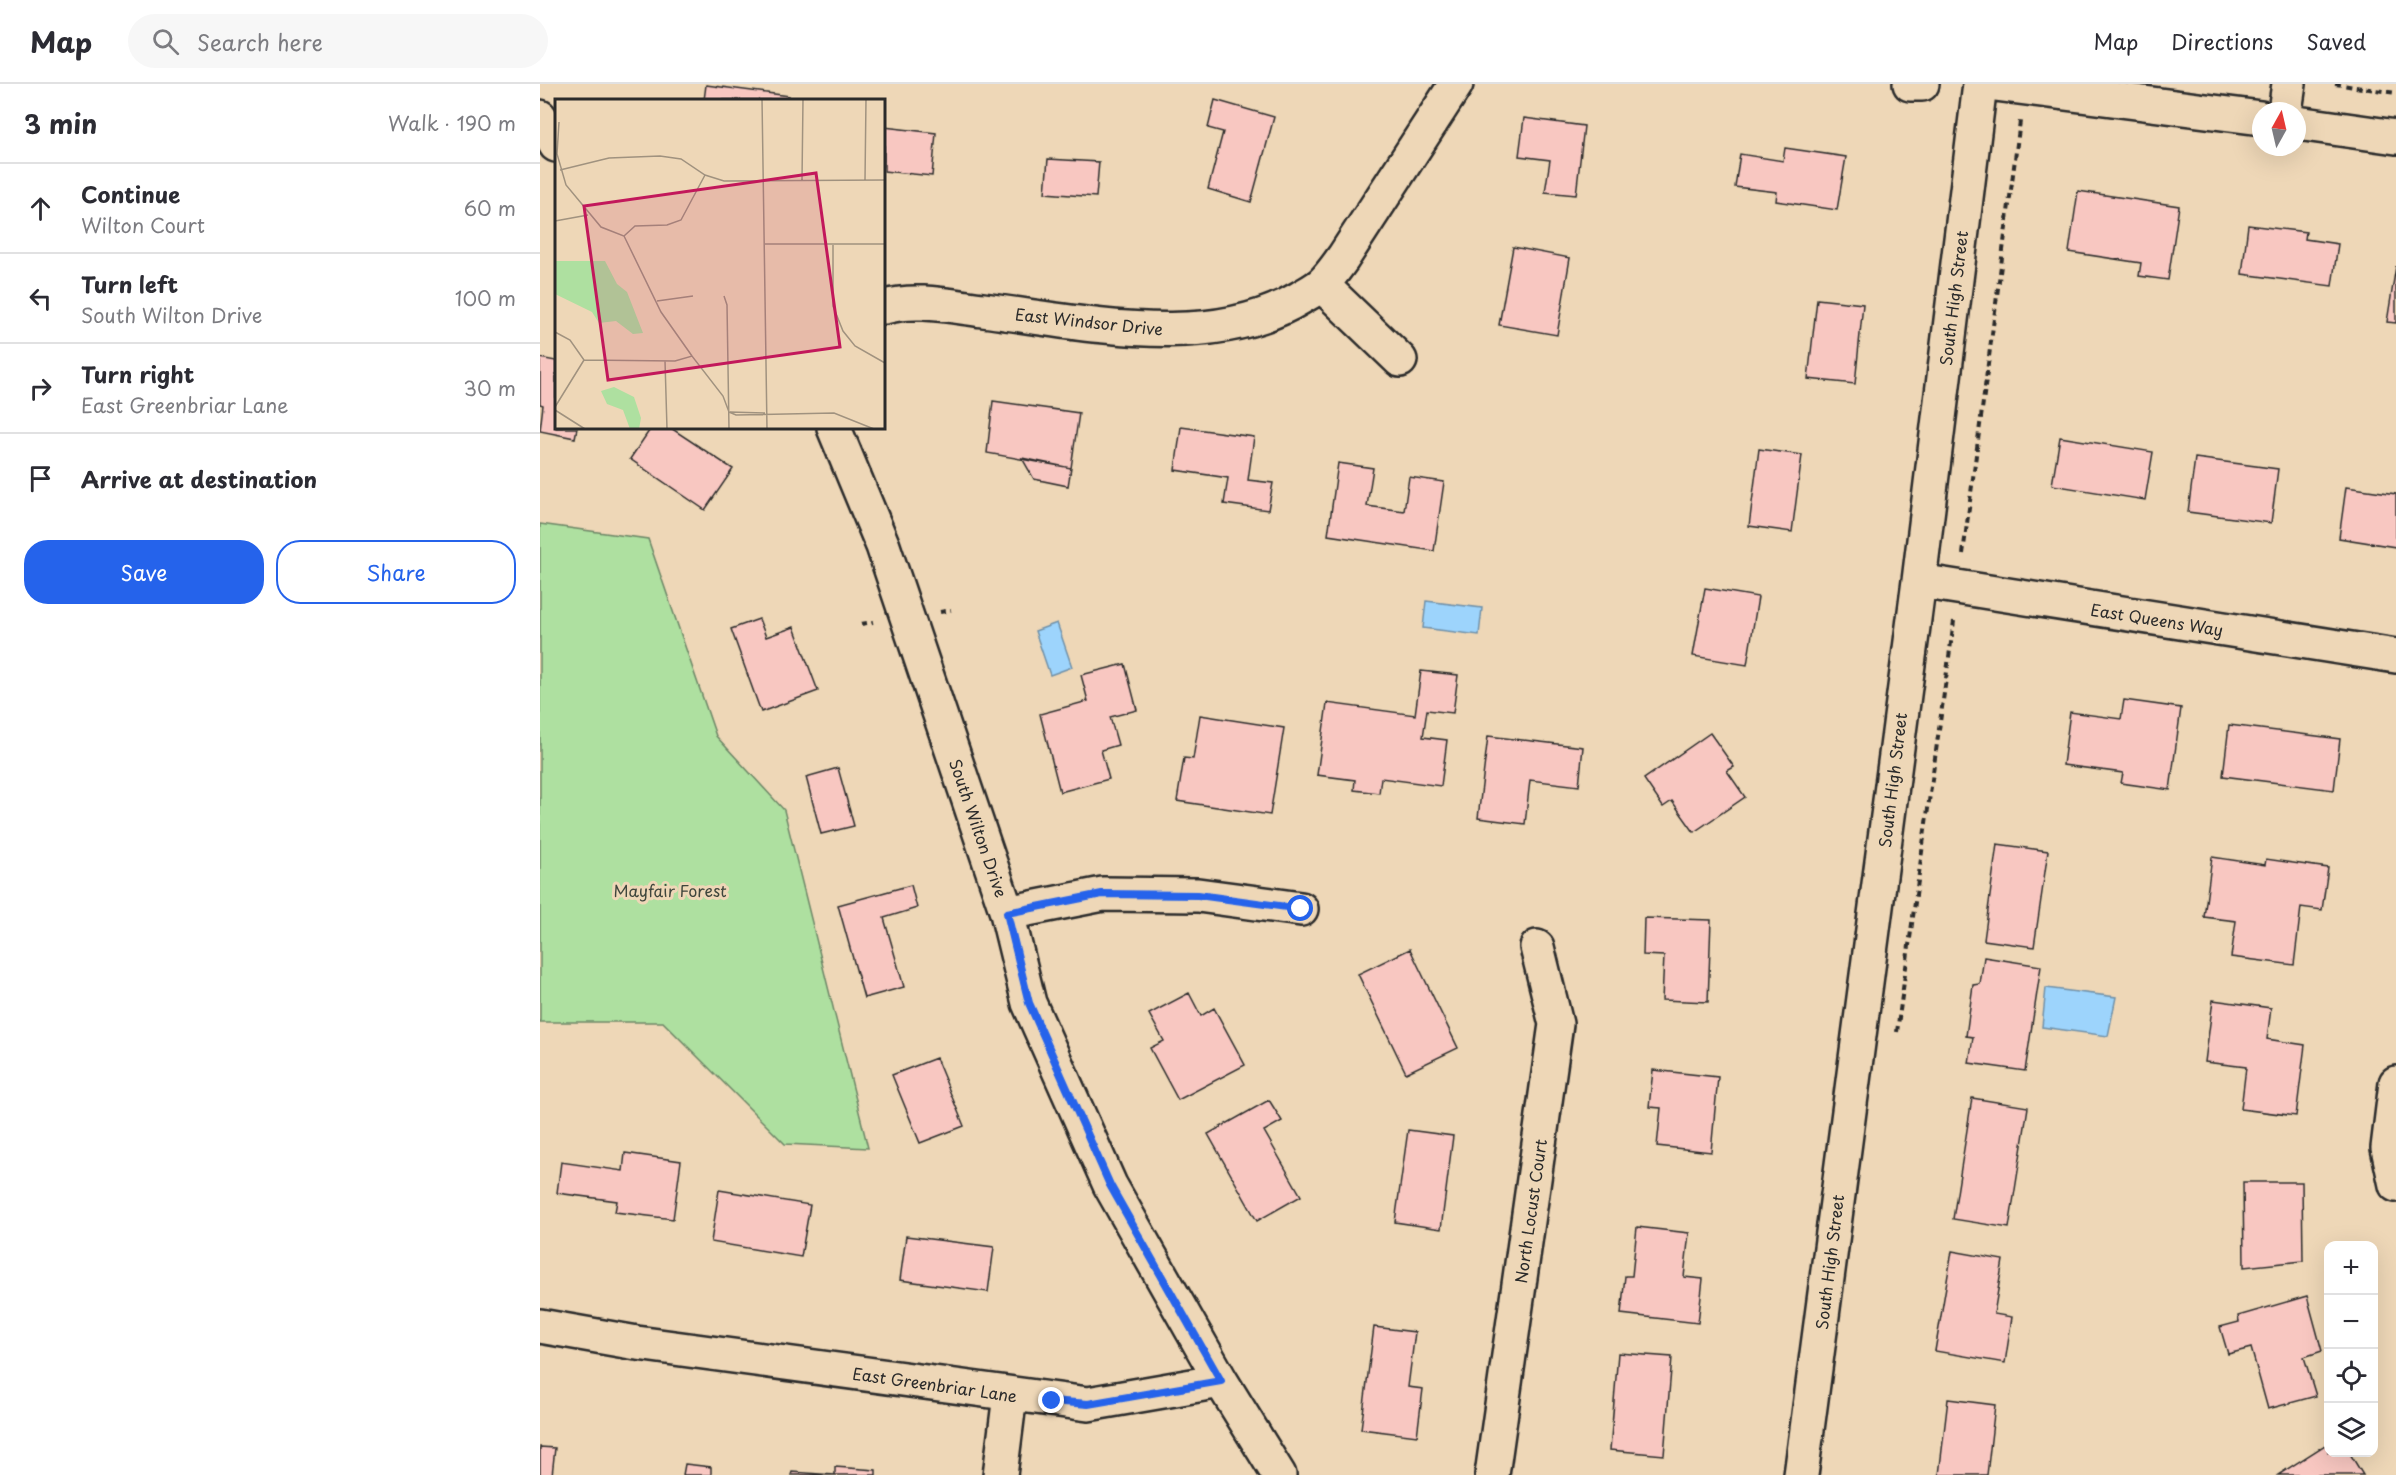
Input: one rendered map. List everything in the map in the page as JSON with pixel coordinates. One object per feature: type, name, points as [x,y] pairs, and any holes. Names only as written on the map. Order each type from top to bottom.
[{"type":"street","name":"East Windsor Drive","points":[[885,307],[918,302],[1126,327],[1175,329],[1218,326],[1254,320],[1288,305],[1322,285],[1343,258],[1456,84]]},
{"type":"street","points":[[1910,84],[1922,84]]},
{"type":"street","name":"South High Street","points":[[1801,1475],[1918,581],[1980,84]]},
{"type":"street","points":[[1995,84],[2252,117]]},
{"type":"street","points":[[2286,102],[2289,84]]},
{"type":"street","points":[[540,117],[555,143]]},
{"type":"street","points":[[2306,124],[2396,137]]},
{"type":"street","points":[[540,164],[555,159]]},
{"type":"street","points":[[1322,285],[1400,360]]},
{"type":"street","name":"South Wilton Drive","points":[[834,429],[884,546],[1007,913],[1029,1003],[1110,1185],[1221,1381]]},
{"type":"street","name":"East Queens Way","points":[[1918,581],[2396,656]]},
{"type":"street","points":[[1007,913],[1102,894],[1198,895],[1301,909]]},
{"type":"street","name":"North Locust Court","points":[[1492,1475],[1556,1024],[1538,947]]},
{"type":"street","points":[[2396,1083],[2388,1148],[2396,1185]]},
{"type":"street","name":"East Greenbriar Lane","points":[[540,1326],[637,1343],[1088,1404],[1221,1381]]},
{"type":"street","points":[[1221,1381],[1279,1475]]},
{"type":"street","points":[[1000,1475],[1010,1395]]},
{"type":"path","points":[[2335,84],[2396,93]]},
{"type":"green space","name":"Mayfair Forest","points":[[540,524],[648,539],[716,736],[784,810],[868,1148],[785,1144],[663,1022],[540,1022]]},
{"type":"water","points":[[1426,601],[1482,608],[1479,635],[1423,628]]},
{"type":"water","points":[[1057,623],[1072,667],[1050,675],[1035,631]]},
{"type":"water","points":[[2046,988],[2116,997],[2108,1036],[2042,1027]]},
{"type":"building","points":[[706,85],[789,96],[788,99],[704,99]]},
{"type":"building","points":[[1215,100],[1274,117],[1251,202],[1208,189],[1223,132],[1208,128]]},
{"type":"building","points":[[1524,118],[1584,126],[1576,195],[1545,192],[1550,160],[1519,156]]},
{"type":"building","points":[[885,127],[936,133],[932,176],[885,171]]},
{"type":"building","points":[[1785,148],[1846,157],[1837,210],[1776,201],[1777,192],[1735,187],[1740,154],[1783,161]]},
{"type":"building","points":[[1048,159],[1099,162],[1096,197],[1045,193]]},
{"type":"building","points":[[2078,191],[2179,206],[2168,280],[2139,276],[2141,263],[2069,252]]},
{"type":"building","points":[[2248,225],[2306,232],[2305,239],[2338,244],[2332,286],[2242,274]]},
{"type":"building","points":[[1513,247],[1570,258],[1557,335],[1499,325]]},
{"type":"building","points":[[2396,266],[2396,323],[2387,322]]},
{"type":"building","points":[[1817,299],[1863,304],[1855,384],[1808,379]]},
{"type":"building","points":[[540,358],[555,361],[555,429],[577,429],[575,438],[540,431],[543,405],[540,404]]},
{"type":"building","points":[[993,401],[1079,413],[1071,468],[987,453]]},
{"type":"building","points":[[1181,427],[1254,437],[1248,480],[1273,483],[1268,510],[1224,504],[1228,478],[1175,470]]},
{"type":"building","points":[[650,429],[673,429],[733,469],[705,510],[630,459]]},
{"type":"building","points":[[2060,437],[2153,452],[2145,500],[2052,485]]},
{"type":"building","points":[[1759,449],[1802,455],[1792,532],[1749,526]]},
{"type":"building","points":[[1022,458],[1071,468],[1068,486],[1034,479]]},
{"type":"building","points":[[2195,458],[2278,469],[2271,523],[2188,512]]},
{"type":"building","points":[[1338,463],[1373,468],[1367,506],[1404,511],[1409,477],[1444,482],[1434,551],[1328,535]]},
{"type":"building","points":[[2346,487],[2396,494],[2396,547],[2339,538]]},
{"type":"building","points":[[1705,588],[1758,597],[1747,665],[1693,656]]},
{"type":"building","points":[[759,619],[766,637],[794,627],[818,691],[761,712],[731,629]]},
{"type":"building","points":[[1125,664],[1137,710],[1110,717],[1118,745],[1101,750],[1109,779],[1060,792],[1040,714],[1088,701],[1081,675]]},
{"type":"building","points":[[1421,671],[1458,675],[1453,713],[1427,710],[1423,737],[1447,740],[1441,786],[1381,778],[1379,793],[1354,790],[1355,780],[1317,775],[1327,703],[1415,715]]},
{"type":"building","points":[[2124,700],[2181,708],[2170,790],[2121,783],[2123,773],[2063,765],[2070,712],[2121,719]]},
{"type":"building","points":[[1200,715],[1284,728],[1270,815],[1177,801],[1184,758],[1193,759]]},
{"type":"building","points":[[2229,725],[2340,739],[2334,790],[2223,776]]},
{"type":"building","points":[[1710,733],[1734,767],[1727,771],[1745,797],[1694,832],[1672,801],[1663,807],[1644,779]]},
{"type":"building","points":[[1488,736],[1583,747],[1579,786],[1530,780],[1525,824],[1478,818]]},
{"type":"building","points":[[838,768],[854,826],[821,834],[806,777]]},
{"type":"building","points":[[1997,844],[2048,851],[2034,947],[1984,940]]},
{"type":"building","points":[[2212,857],[2265,865],[2266,859],[2328,868],[2322,910],[2301,907],[2294,965],[2231,957],[2236,921],[2204,917]]},
{"type":"building","points":[[911,885],[917,908],[884,918],[904,987],[864,998],[838,905]]},
{"type":"building","points":[[1644,918],[1711,920],[1708,1002],[1662,1000],[1664,956],[1643,955]]},
{"type":"building","points":[[1410,949],[1458,1048],[1406,1073],[1358,974]]},
{"type":"building","points":[[1984,957],[2041,966],[2025,1071],[1969,1063],[1973,1037],[1966,1036],[1973,985],[1980,984]]},
{"type":"building","points":[[1189,993],[1201,1016],[1214,1008],[1245,1065],[1178,1100],[1150,1048],[1164,1041],[1149,1014]]},
{"type":"building","points":[[2213,1000],[2271,1008],[2267,1039],[2305,1045],[2296,1116],[2241,1109],[2246,1067],[2205,1062]]},
{"type":"building","points":[[936,1058],[964,1126],[920,1143],[892,1075]]},
{"type":"building","points":[[1653,1070],[1718,1077],[1711,1152],[1657,1146],[1661,1108],[1649,1107]]},
{"type":"building","points":[[1972,1098],[2028,1107],[2009,1228],[1953,1219]]},
{"type":"building","points":[[1269,1100],[1282,1121],[1264,1131],[1301,1196],[1257,1221],[1208,1134]]},
{"type":"building","points":[[1408,1130],[1453,1136],[1441,1229],[1395,1222]]},
{"type":"building","points":[[625,1153],[681,1161],[673,1219],[615,1212],[617,1201],[557,1193],[561,1162],[623,1171]]},
{"type":"building","points":[[2243,1182],[2302,1182],[2303,1261],[2244,1267]]},
{"type":"building","points":[[719,1190],[810,1205],[801,1257],[711,1242]]},
{"type":"building","points":[[1637,1227],[1689,1233],[1684,1277],[1703,1279],[1698,1323],[1621,1314],[1625,1276],[1632,1276]]},
{"type":"building","points":[[906,1236],[994,1247],[988,1292],[900,1280]]},
{"type":"building","points":[[1952,1251],[2003,1260],[1994,1314],[2012,1317],[2005,1363],[1935,1351]]},
{"type":"building","points":[[2307,1296],[2322,1351],[2304,1357],[2316,1396],[2268,1409],[2251,1348],[2228,1354],[2220,1327],[2239,1322],[2238,1316]]},
{"type":"building","points":[[1374,1327],[1415,1332],[1408,1387],[1423,1389],[1417,1436],[1361,1429]]},
{"type":"building","points":[[1618,1353],[1672,1357],[1664,1455],[1610,1450]]},
{"type":"building","points":[[1948,1399],[1995,1405],[1987,1475],[1939,1475]]},
{"type":"building","points":[[2324,1446],[2324,1457],[2352,1457],[2363,1475],[2278,1475]]},
{"type":"building","points":[[540,1447],[555,1448],[552,1475],[540,1475]]},
{"type":"building","points":[[685,1464],[711,1467],[711,1475],[683,1475]]},
{"type":"building","points":[[835,1467],[876,1470],[876,1475],[835,1475]]},
{"type":"building","points":[[792,1472],[835,1475],[791,1475]]},
{"type":"route","points":[[1052,1401],[1088,1404],[1221,1381],[1110,1185],[1029,1003],[1007,913],[1102,894],[1198,895],[1301,909]]}]
